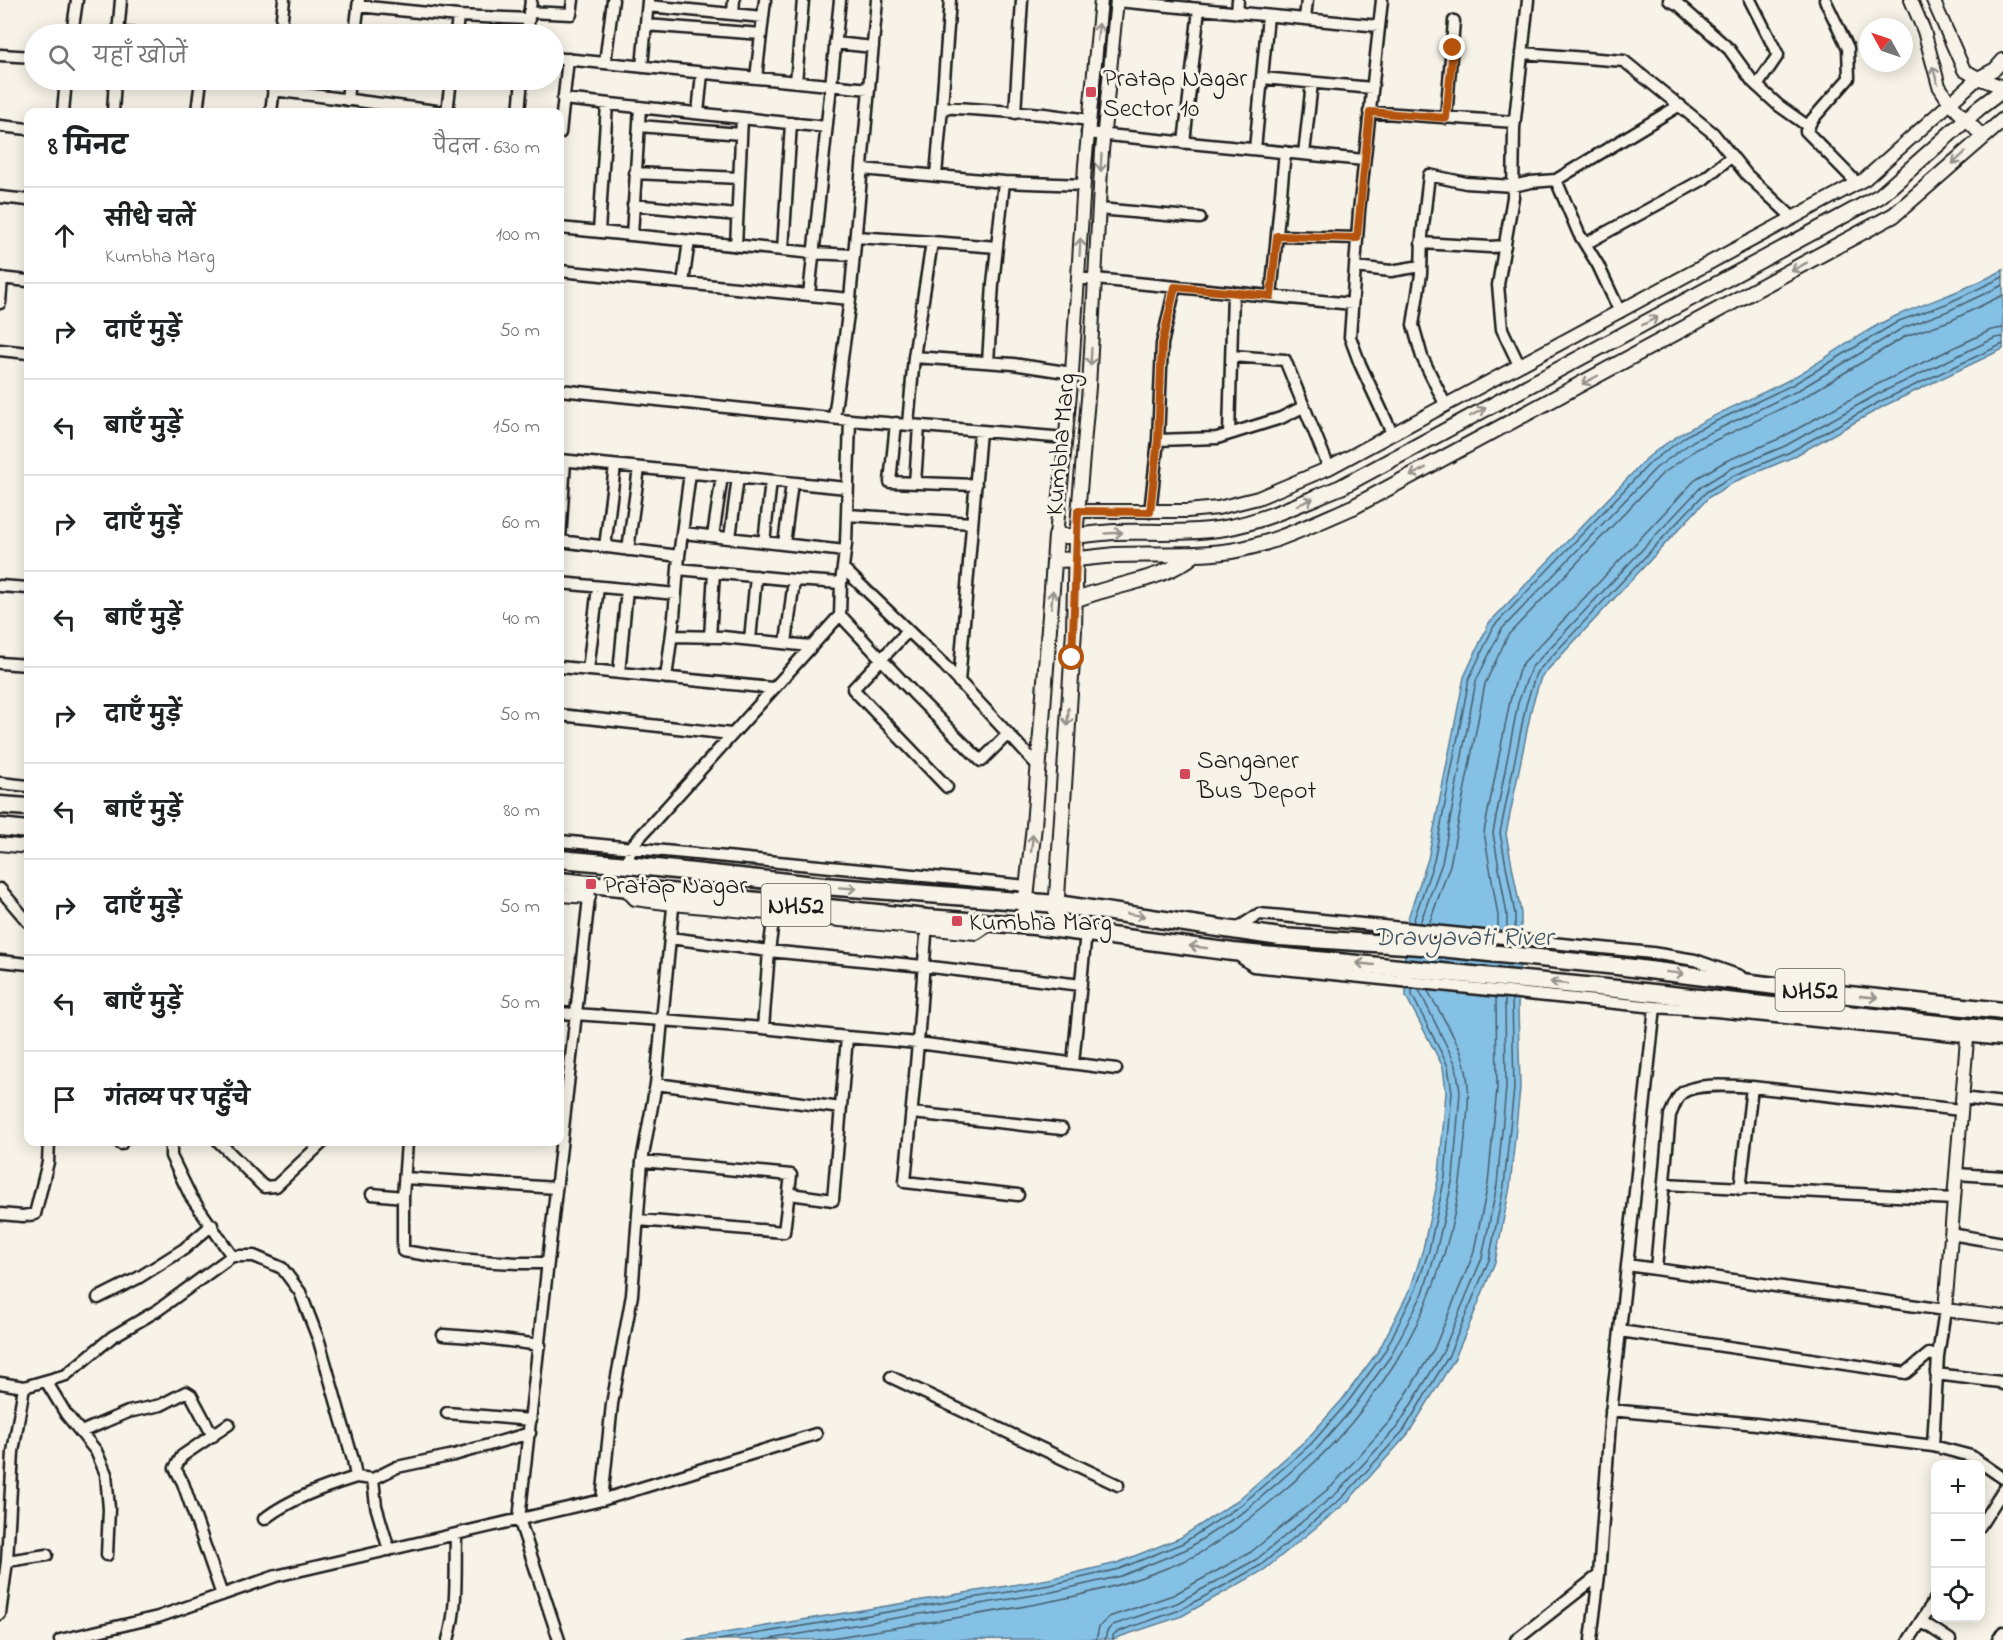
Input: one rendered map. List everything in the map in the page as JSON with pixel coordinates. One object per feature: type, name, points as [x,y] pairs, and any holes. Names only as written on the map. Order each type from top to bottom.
[{"type":"highway","points":[[0,805],[24,807]]},
{"type":"highway","points":[[0,827],[24,830]]},
{"type":"highway","name":"NH52","points":[[564,859],[629,856],[824,886],[1027,894],[1057,904],[1234,930],[1318,940],[1421,946],[1617,966],[2003,1011]]},
{"type":"highway","name":"NH52","points":[[564,882],[590,890],[623,886],[674,898],[926,924],[990,923],[1054,928],[1233,952],[1617,989],[1718,1006],[1967,1031],[2003,1031]]},
{"type":"main road","points":[[1056,536],[1076,537],[1112,532],[1225,528],[1268,517],[1341,487],[1880,196],[2003,89]]},
{"type":"main road","points":[[1055,560],[1116,555],[1231,551],[1278,539],[1353,507],[1894,215],[2003,120]]},
{"type":"main road","name":"Kumbha Marg","points":[[1023,925],[1039,767],[1056,536]]},
{"type":"main road","name":"Kumbha Marg","points":[[1054,928],[1075,600],[1076,537]]},
{"type":"main road","points":[[1075,600],[1185,563],[1195,554]]},
{"type":"street","points":[[73,24],[77,0]]},
{"type":"street","points":[[119,24],[121,0]]},
{"type":"street","points":[[281,24],[284,0]]},
{"type":"street","points":[[528,24],[531,0]]},
{"type":"street","points":[[356,24],[359,3],[458,16],[571,14],[573,0]]},
{"type":"street","points":[[605,63],[613,0]]},
{"type":"street","points":[[733,14],[734,0]]},
{"type":"street","points":[[756,78],[765,0]]},
{"type":"street","points":[[796,82],[803,0]]},
{"type":"street","points":[[809,295],[840,0]]},
{"type":"street","points":[[834,418],[850,299],[877,0]]},
{"type":"street","points":[[936,175],[950,0]]},
{"type":"street","points":[[1016,113],[1022,0]]},
{"type":"street","name":"Kumbha Marg","points":[[1056,536],[1072,373],[1089,120],[1101,0]]},
{"type":"street","points":[[1237,13],[1238,0]]},
{"type":"street","points":[[1305,19],[1307,0]]},
{"type":"street","points":[[1382,0],[1364,160],[1350,337],[1351,344],[1392,434]]},
{"type":"street","points":[[1519,365],[1502,329],[1498,285],[1513,186],[1515,122],[1528,0]]},
{"type":"street","points":[[1669,0],[1679,5],[1729,49],[1757,86],[1778,105],[1809,127]]},
{"type":"street","points":[[1750,0],[1778,55],[1757,86]]},
{"type":"street","points":[[1825,0],[1848,48],[1849,78],[1812,120],[1806,131],[1857,183]]},
{"type":"street","points":[[1911,0],[1924,31],[1939,86],[1950,103],[1983,137]]},
{"type":"street","points":[[1933,0],[1964,70],[2003,89]]},
{"type":"street","points":[[1117,1],[1378,26]]},
{"type":"street","name":"Kumbha Marg","points":[[1076,537],[1089,387],[1104,135],[1117,1]]},
{"type":"street","points":[[642,67],[648,3],[696,5],[733,14],[763,17]]},
{"type":"street","points":[[1184,142],[1199,9]]},
{"type":"street","points":[[457,24],[458,16]]},
{"type":"street","points":[[1255,149],[1268,16]]},
{"type":"street","points":[[1446,118],[1454,21]]},
{"type":"street","points":[[646,25],[761,34]]},
{"type":"street","points":[[835,43],[873,47]]},
{"type":"street","points":[[1522,53],[1624,61],[1713,133],[1747,175],[1793,218]]},
{"type":"street","points":[[0,55],[24,56]]},
{"type":"street","points":[[564,59],[869,89]]},
{"type":"street","points":[[562,108],[568,59]]},
{"type":"street","points":[[1078,511],[1150,512],[1218,508],[1258,498],[1329,468],[1857,183],[1878,169],[1978,78],[1995,69],[2003,60]]},
{"type":"street","points":[[698,114],[702,73]]},
{"type":"street","points":[[1262,78],[1372,88]]},
{"type":"street","points":[[1304,154],[1312,82]]},
{"type":"street","points":[[63,108],[65,90]]},
{"type":"street","points":[[113,108],[114,90]]},
{"type":"street","points":[[198,108],[200,90]]},
{"type":"street","points":[[271,108],[273,90]]},
{"type":"street","points":[[298,90],[347,100],[412,108]]},
{"type":"street","points":[[347,100],[348,90]]},
{"type":"street","points":[[446,108],[449,90]]},
{"type":"street","points":[[519,108],[521,90]]},
{"type":"street","points":[[563,99],[826,127]]},
{"type":"street","points":[[599,232],[607,104]]},
{"type":"street","points":[[1445,405],[1422,357],[1413,325],[1429,175],[1466,183],[1513,186],[1556,180],[1680,105]]},
{"type":"street","points":[[942,107],[1089,120]]},
{"type":"street","points":[[632,235],[640,108]]},
{"type":"street","points":[[1370,112],[1515,122]]},
{"type":"street","points":[[736,246],[742,118]]},
{"type":"street","points":[[783,250],[791,123]]},
{"type":"street","points":[[0,126],[24,129]]},
{"type":"street","points":[[639,126],[741,134]]},
{"type":"street","points":[[1088,133],[1364,160]]},
{"type":"street","points":[[1271,296],[1285,152]]},
{"type":"street","points":[[1584,244],[1704,179],[1732,156]]},
{"type":"street","points":[[862,169],[1004,182],[1084,185]]},
{"type":"street","points":[[635,173],[739,178]]},
{"type":"street","points":[[1556,180],[1584,244],[1598,265],[1620,312]]},
{"type":"street","points":[[988,363],[993,284],[1004,182]]},
{"type":"street","points":[[0,197],[24,200]]},
{"type":"street","points":[[633,205],[736,215]]},
{"type":"street","points":[[1099,209],[1200,218]]},
{"type":"street","points":[[564,228],[736,246],[854,255]]},
{"type":"street","points":[[1277,236],[1357,238]]},
{"type":"street","points":[[856,237],[997,247]]},
{"type":"street","points":[[683,283],[689,241]]},
{"type":"street","points":[[915,483],[914,357],[932,242]]},
{"type":"street","points":[[1421,243],[1505,246]]},
{"type":"street","points":[[1355,267],[1391,272],[1421,266]]},
{"type":"street","points":[[564,271],[850,299]]},
{"type":"street","points":[[0,303],[1,278],[24,281]]},
{"type":"street","points":[[1078,279],[1352,304]]},
{"type":"street","points":[[1150,512],[1158,440],[1162,344],[1175,287]]},
{"type":"street","points":[[1229,434],[1233,292]]},
{"type":"street","points":[[0,350],[24,353]]},
{"type":"street","points":[[1232,356],[1285,360],[1329,468]]},
{"type":"street","points":[[914,357],[1072,373]]},
{"type":"street","points":[[564,390],[850,420],[1066,438]]},
{"type":"street","points":[[1158,440],[1217,438],[1281,418],[1303,407]]},
{"type":"street","points":[[564,842],[629,856],[731,734],[840,615],[847,515],[850,420]]},
{"type":"street","points":[[896,423],[890,482],[975,485]]},
{"type":"street","points":[[959,682],[980,431]]},
{"type":"street","points":[[564,460],[847,488]]},
{"type":"street","points":[[605,547],[615,466]]},
{"type":"street","points":[[628,550],[639,468]]},
{"type":"street","points":[[666,678],[672,636],[678,556],[690,473]]},
{"type":"street","points":[[713,536],[722,476]]},
{"type":"street","points":[[730,538],[738,477]]},
{"type":"street","points":[[764,542],[771,481]]},
{"type":"street","points":[[784,544],[792,483]]},
{"type":"street","points":[[847,515],[972,523]]},
{"type":"street","points":[[682,533],[845,551]]},
{"type":"street","points":[[564,542],[678,556]]},
{"type":"street","points":[[843,568],[959,682],[1039,767]]},
{"type":"street","points":[[678,569],[841,583]]},
{"type":"street","points":[[710,637],[714,572]]},
{"type":"street","points":[[750,639],[756,576]]},
{"type":"street","points":[[786,643],[794,580]]},
{"type":"street","points":[[564,583],[676,594]]},
{"type":"street","points":[[0,586],[24,588]]},
{"type":"street","points":[[588,670],[598,587]]},
{"type":"street","points":[[619,673],[627,589]]},
{"type":"street","points":[[840,615],[981,761],[1007,735]]},
{"type":"street","points":[[908,631],[853,689],[946,787]]},
{"type":"street","points":[[672,636],[750,639],[810,646]]},
{"type":"street","points":[[0,663],[24,664]]},
{"type":"street","points":[[564,667],[772,688]]},
{"type":"street","points":[[564,715],[731,734]]},
{"type":"street","points":[[0,783],[24,786]]},
{"type":"street","points":[[0,844],[24,847]]},
{"type":"street","points":[[0,889],[24,917]]},
{"type":"street","points":[[564,894],[590,890],[576,1014],[564,1090]]},
{"type":"street","points":[[602,1500],[612,1404],[632,1295],[642,1161],[656,1084],[674,898]]},
{"type":"street","points":[[763,1028],[775,908]]},
{"type":"street","points":[[1234,930],[1258,914],[1652,953],[1695,960],[1760,984]]},
{"type":"street","points":[[926,924],[905,1182],[1018,1195]]},
{"type":"street","points":[[1073,1063],[1086,932]]},
{"type":"street","points":[[670,938],[1081,985]]},
{"type":"street","points":[[1233,952],[1254,966],[1655,1007],[1718,1006]]},
{"type":"street","points":[[0,961],[24,964]]},
{"type":"street","points":[[1591,1640],[1599,1575],[1611,1410],[1655,1007]]},
{"type":"street","points":[[564,1013],[763,1028],[918,1043],[1116,1070]]},
{"type":"street","points":[[1933,1446],[1936,1374],[1945,1310],[1967,1031],[2003,1040]]},
{"type":"street","points":[[790,1194],[833,1200],[847,1037]]},
{"type":"street","points":[[656,1084],[841,1108]]},
{"type":"street","points":[[1656,1269],[1670,1115],[1680,1095],[1690,1089],[1718,1086],[1752,1087],[1962,1104],[2003,1103]]},
{"type":"street","points":[[1740,1189],[1752,1087]]},
{"type":"street","points":[[912,1113],[1062,1129]]},
{"type":"street","points":[[0,1214],[23,1216],[35,1214],[48,1162],[49,1146]]},
{"type":"street","points":[[171,1146],[171,1156],[191,1197],[232,1256]]},
{"type":"street","points":[[223,1146],[264,1187],[276,1186],[319,1146]]},
{"type":"street","points":[[407,1146],[403,1197],[404,1251],[453,1260],[508,1264],[548,1263]]},
{"type":"street","points":[[559,1146],[540,1345],[519,1520],[559,1640]]},
{"type":"street","points":[[639,1220],[784,1232],[790,1194],[790,1175],[642,1161]]},
{"type":"street","points":[[1956,1173],[2003,1177]]},
{"type":"street","points":[[405,1178],[556,1188]]},
{"type":"street","points":[[1664,1184],[1954,1199]]},
{"type":"street","points":[[372,1194],[403,1197]]},
{"type":"street","points":[[98,1298],[138,1278],[184,1249],[212,1225]]},
{"type":"street","points":[[1951,1234],[2003,1243]]},
{"type":"street","points":[[0,1383],[24,1387],[66,1375],[112,1337],[158,1310],[232,1256],[254,1256],[282,1268],[300,1292],[319,1341],[356,1477]]},
{"type":"street","points":[[1627,1265],[2003,1317]]},
{"type":"street","points":[[1620,1331],[1906,1373],[1929,1354],[1938,1356]]},
{"type":"street","points":[[443,1335],[540,1345]]},
{"type":"street","points":[[1936,1374],[2003,1384]]},
{"type":"street","points":[[891,1377],[1118,1485]]},
{"type":"street","points":[[46,1381],[66,1414],[96,1451],[106,1474],[110,1509],[107,1555]]},
{"type":"street","points":[[0,1614],[7,1561],[13,1452],[24,1387]]},
{"type":"street","points":[[81,1432],[128,1412],[162,1405],[186,1392],[191,1395],[213,1436]]},
{"type":"street","points":[[1611,1410],[1756,1424],[1933,1446],[1971,1456],[2003,1478]]},
{"type":"street","points":[[447,1413],[531,1420]]},
{"type":"street","points":[[222,1595],[183,1483],[175,1467],[182,1456],[229,1424]]},
{"type":"street","points":[[264,1519],[274,1511],[323,1487],[356,1477],[373,1479],[397,1467],[454,1455],[530,1432]]},
{"type":"street","points":[[60,1640],[158,1617],[276,1576],[602,1500],[816,1434]]},
{"type":"street","points":[[373,1479],[376,1506],[389,1550]]},
{"type":"street","points":[[1985,1518],[2003,1490]]},
{"type":"street","points":[[448,1640],[452,1626],[456,1535]]},
{"type":"street","points":[[7,1561],[47,1555]]},
{"type":"street","points":[[1516,1640],[1599,1575]]},
{"type":"street","points":[[1909,1640],[1931,1605]]},
{"type":"street","points":[[1921,1621],[1950,1640]]},
{"type":"street","points":[[1998,1640],[2003,1632]]},
{"type":"water","name":"Dravyavati River","points":[[2003,270],[2003,349],[1884,406],[1791,458],[1736,481],[1709,497],[1541,677],[1532,706],[1506,834],[1521,913],[1518,1008],[1520,1088],[1510,1187],[1495,1262],[1454,1360],[1408,1434],[1347,1502],[1264,1570],[1182,1616],[1113,1639],[682,1640],[1049,1579],[1117,1563],[1180,1538],[1238,1500],[1307,1439],[1342,1400],[1379,1350],[1411,1287],[1423,1249],[1439,1175],[1446,1092],[1443,1067],[1406,996],[1404,930],[1428,859],[1464,677],[1489,623],[1647,458],[1663,446],[1715,415],[1787,381],[1884,322]]},
{"type":"place","name":"Pratap Nagar Sector 10","points":[[1091,92]]},
{"type":"place","name":"Sanganer Bus Depot","points":[[1185,774]]},
{"type":"place","name":"Pratap Nagar","points":[[591,884]]},
{"type":"place","name":"Kumbha Marg","points":[[957,921]]},
{"type":"route","points":[[1072,658],[1078,511],[1150,512],[1158,440],[1162,344],[1175,287],[1271,296],[1277,236],[1357,238],[1370,112],[1446,118],[1453,48]]}]
